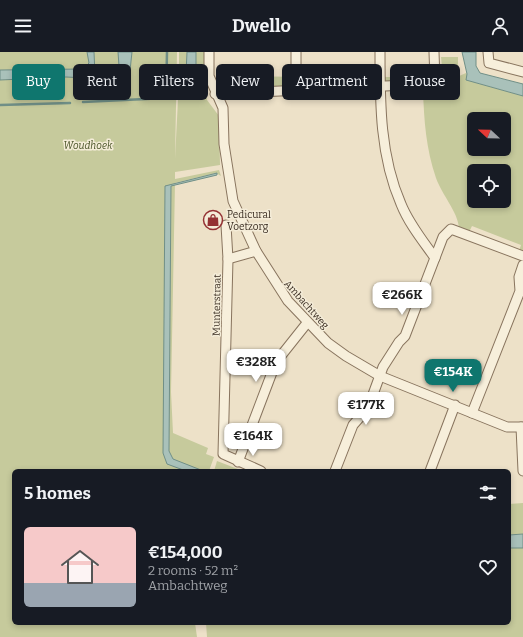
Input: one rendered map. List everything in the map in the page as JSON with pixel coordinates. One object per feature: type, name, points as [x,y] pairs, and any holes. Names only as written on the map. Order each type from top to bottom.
[{"type":"street","name":"Ambachtweg","points":[[209,52],[209,76],[216,94]]},
{"type":"street","points":[[296,52],[296,64]]},
{"type":"street","points":[[380,52],[380,64]]},
{"type":"street","points":[[382,87],[427,84],[435,80],[434,52]]},
{"type":"street","points":[[488,52],[489,63],[523,72]]},
{"type":"street","name":"Ambachtweg","points":[[219,100],[223,108],[224,144],[233,201],[256,251],[288,301],[307,323],[336,349],[380,376],[507,427],[522,427]]},
{"type":"street","points":[[381,100],[382,126],[391,177],[405,212],[415,231],[435,258]]},
{"type":"street","name":"Munterstraat","points":[[226,225],[228,259],[220,454],[256,469]]},
{"type":"street","points":[[336,469],[352,426],[368,408],[383,367],[399,342],[405,336],[443,237],[451,230],[523,256]]},
{"type":"street","points":[[228,259],[256,251]]},
{"type":"street","points":[[472,413],[520,291],[519,277],[523,265]]},
{"type":"street","points":[[238,462],[276,362],[307,323]]},
{"type":"street","points":[[431,469],[455,405]]},
{"type":"street","points":[[522,427],[523,471]]},
{"type":"green space","name":"Woudhoek","points":[[0,52],[177,52],[177,64],[139,64],[139,100],[176,100],[175,159],[178,100],[207,100],[219,116],[220,165],[175,172],[175,179],[219,170],[221,176],[216,173],[175,183],[171,392],[173,433],[208,448],[206,454],[214,457],[210,469],[12,469],[12,625],[195,625],[197,637],[0,637]]},
{"type":"green space","points":[[179,52],[187,52],[186,64],[179,64]]},
{"type":"green space","points":[[196,52],[205,52],[204,64],[196,64]]},
{"type":"green space","points":[[441,57],[458,57],[458,64],[442,64]]},
{"type":"green space","points":[[466,73],[474,82],[523,96],[523,251],[519,251],[521,245],[472,226],[469,232],[459,228],[456,216],[436,178],[426,134],[423,100],[460,100],[460,76]]},
{"type":"green space","points":[[274,77],[282,77],[282,88],[274,88]]},
{"type":"green space","points":[[383,77],[390,77],[390,83],[384,82]]},
{"type":"green space","points":[[217,461],[238,469],[215,469]]},
{"type":"green space","points":[[523,503],[523,534],[511,535],[511,504]]},
{"type":"green space","points":[[511,547],[523,547],[523,637],[207,637],[206,625],[511,625]]},
{"type":"water","points":[[87,52],[94,52],[95,64],[88,64]]},
{"type":"water","points":[[118,52],[132,52],[131,64],[119,64]]},
{"type":"water","points":[[187,52],[196,52],[196,64],[186,64]]},
{"type":"water","points":[[462,52],[476,52],[476,66],[480,73],[523,84],[523,96],[466,80],[467,74]]},
{"type":"water","points":[[65,69],[73,69],[73,77],[65,77]]},
{"type":"water","points":[[0,70],[12,70],[12,79],[0,80]]},
{"type":"water","points":[[217,173],[217,175],[171,186],[169,451],[173,459],[198,469],[181,469],[167,464],[163,453],[165,186]]},
{"type":"water","points":[[523,534],[523,548],[511,548],[511,535]]},
{"type":"waterway","points":[[83,102],[166,98],[167,52]]},
{"type":"waterway","points":[[0,105],[70,103]]},
{"type":"place","name":"Pedicural Voetzorg","points":[[213,220]]}]
